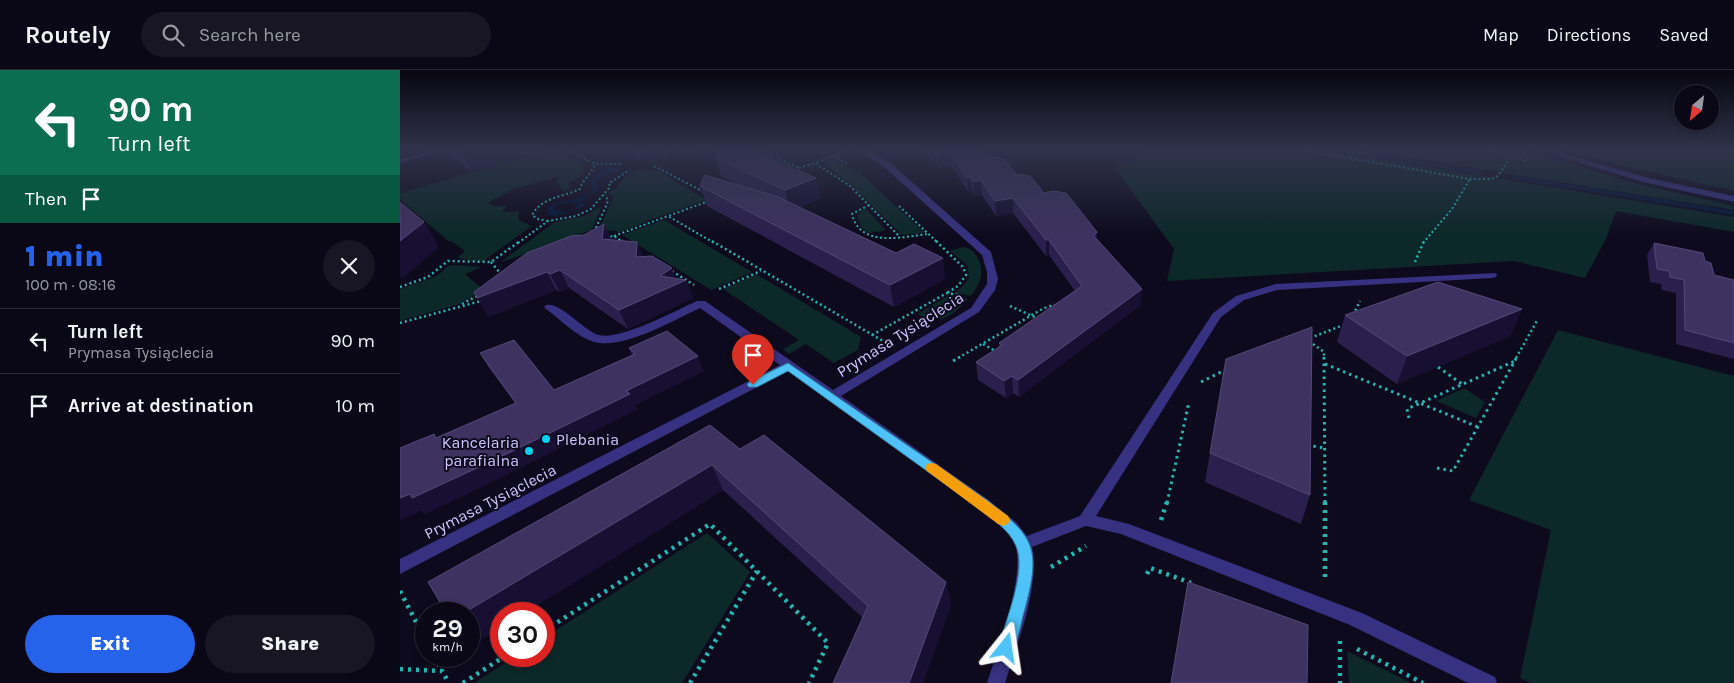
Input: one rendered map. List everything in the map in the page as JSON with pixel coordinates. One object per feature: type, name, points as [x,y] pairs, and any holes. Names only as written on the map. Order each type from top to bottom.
[{"type":"street","name":"Prymasa Tysiąclecia","points":[[831,398],[975,310],[989,292],[994,275],[987,254],[902,179]]},
{"type":"street","points":[[1641,179],[1734,199]]},
{"type":"street","points":[[1085,520],[1217,315],[1240,298],[1276,288],[1492,275]]},
{"type":"street","points":[[550,307],[596,339],[607,341],[624,336],[705,299],[788,366]]},
{"type":"street","name":"Prymasa Tysiąclecia","points":[[400,567],[788,366],[982,503],[1010,526],[1023,544]]},
{"type":"street","points":[[996,683],[1025,579],[1026,560],[1023,544],[1085,520],[1123,528],[1356,619],[1488,683]]},
{"type":"path","points":[[548,221],[538,219],[532,215],[534,209],[544,202],[580,190],[585,179]]},
{"type":"path","points":[[400,286],[428,277],[448,261],[491,262],[548,221],[584,212],[596,205],[610,187],[609,183],[614,179]]},
{"type":"path","points":[[679,179],[708,194]]},
{"type":"path","points":[[841,179],[900,237]]},
{"type":"path","points":[[1414,265],[1422,244],[1452,210],[1470,179],[1479,179]]},
{"type":"path","points":[[592,234],[607,204],[608,200],[604,195]]},
{"type":"path","points":[[598,238],[614,236],[716,198]]},
{"type":"path","points":[[872,335],[958,286],[966,275],[963,267],[896,203]]},
{"type":"path","points":[[869,206],[852,214],[856,227],[870,236],[884,238],[929,234]]},
{"type":"path","points":[[668,216],[903,353]]},
{"type":"path","points":[[614,236],[630,246]]},
{"type":"path","points":[[491,262],[500,273],[502,279]]},
{"type":"path","points":[[669,270],[705,299],[762,270]]},
{"type":"path","points":[[457,307],[482,293]]},
{"type":"path","points":[[947,293],[962,296]]},
{"type":"path","points":[[1325,587],[1325,364],[1324,352],[1307,339],[1345,325],[1363,298]]},
{"type":"path","points":[[400,323],[484,300]]},
{"type":"path","points":[[953,361],[1044,308],[1061,304]]},
{"type":"path","points":[[1010,306],[1044,321]]},
{"type":"path","points":[[1438,468],[1453,471],[1538,319]]},
{"type":"path","points":[[982,344],[1005,356]]},
{"type":"path","points":[[1408,418],[1407,409],[1515,361]]},
{"type":"path","points":[[1325,364],[1478,427]]},
{"type":"path","points":[[1196,388],[1201,382],[1235,366]]},
{"type":"path","points":[[1438,367],[1463,384]]},
{"type":"path","points":[[1159,525],[1166,506],[1192,394]]},
{"type":"path","points":[[1303,444],[1324,448]]},
{"type":"path","points":[[555,624],[710,524],[828,643],[809,683]]},
{"type":"path","points":[[1047,571],[1053,565],[1089,544]]},
{"type":"path","points":[[1147,574],[1150,568],[1148,561]]},
{"type":"path","points":[[1150,568],[1195,585]]},
{"type":"path","points":[[690,683],[758,571]]},
{"type":"path","points":[[400,592],[415,620]]},
{"type":"path","points":[[1331,637],[1423,683]]},
{"type":"path","points":[[1340,641],[1340,683]]},
{"type":"path","points":[[463,683],[490,666]]},
{"type":"path","points":[[440,667],[449,683]]},
{"type":"path","points":[[400,669],[442,671]]},
{"type":"green space","points":[[450,179],[550,179],[512,190],[487,203],[493,204],[491,206],[507,206],[502,212],[519,211],[519,220],[532,226],[482,262],[457,258],[465,251],[451,241],[448,241],[400,199],[400,193]]},
{"type":"green space","points":[[577,179],[568,184],[571,187],[568,190],[563,191],[556,180]]},
{"type":"green space","points":[[623,179],[671,179],[707,200],[619,233],[616,231],[599,230],[613,198],[608,192],[618,188]]},
{"type":"green space","points":[[843,179],[866,179],[925,233],[902,235]]},
{"type":"green space","points":[[1123,179],[1498,179],[1734,217],[1734,232],[1616,211],[1606,239],[1585,278],[1514,261],[1167,281],[1174,249]]},
{"type":"green space","points":[[1539,179],[1619,179],[1734,206],[1734,210]]},
{"type":"green space","points":[[1679,179],[1734,179],[1734,191]]},
{"type":"green space","points":[[602,206],[592,230],[499,263],[555,222],[584,216]]},
{"type":"green space","points":[[865,208],[885,229],[884,231],[868,233],[861,227],[857,215]]},
{"type":"green space","points":[[664,220],[752,272],[711,290],[622,235]]},
{"type":"green space","points":[[963,247],[976,255],[981,266],[980,281],[971,296],[954,293],[969,278],[967,265],[950,251]]},
{"type":"green space","points":[[448,266],[482,267],[465,274],[480,287],[495,282],[460,304],[400,321],[400,289],[437,276]]},
{"type":"green space","points":[[756,274],[861,337],[858,350],[834,363],[806,344],[789,354],[783,349],[799,340],[723,289]]},
{"type":"green space","points":[[949,295],[968,299],[951,315],[939,319],[932,319],[917,314]]},
{"type":"green space","points":[[1558,330],[1734,376],[1734,683],[1531,683],[1520,678],[1551,530],[1469,500]]},
{"type":"green space","points":[[1464,388],[1485,402],[1476,418],[1436,401]]},
{"type":"green space","points":[[707,533],[750,572],[682,683],[474,683],[499,667],[555,667],[555,631]]},
{"type":"green space","points":[[1347,651],[1411,683],[1349,683]]},
{"type":"water","points":[[600,179],[595,183],[600,189],[581,202],[587,204],[578,210],[575,208],[576,203],[569,202],[555,205],[554,209],[562,212],[572,212],[548,215],[548,212],[545,212],[548,210],[547,208],[558,202],[572,200],[592,192],[590,183],[592,180]]},
{"type":"building","points":[[703,179],[717,179],[778,197],[896,253],[914,244],[943,258],[890,285],[700,186]]},
{"type":"building","points":[[760,179],[814,179],[785,190]]},
{"type":"building","points":[[971,179],[1032,179],[1044,193],[1053,191],[1066,193],[1097,232],[1094,236],[1142,289],[1018,380],[1012,376],[1004,381],[976,362],[1002,345],[999,343],[1082,286],[1049,240],[1046,240],[1013,198],[995,201],[981,180],[973,182]]},
{"type":"building","points":[[400,202],[424,222],[400,241]]},
{"type":"building","points":[[604,224],[602,239],[637,242],[636,257],[652,256],[672,268],[660,276],[686,280],[619,310],[560,270],[550,274],[547,272],[477,298],[474,292],[527,253],[571,236],[584,235]]},
{"type":"building","points":[[1654,243],[1703,253],[1705,261],[1711,263],[1714,275],[1734,280],[1734,343],[1685,330],[1684,280],[1670,277],[1669,271],[1657,269]]},
{"type":"building","points":[[1438,282],[1522,309],[1407,356],[1345,315]]},
{"type":"building","points":[[1312,327],[1310,495],[1210,453],[1226,359]]},
{"type":"building","points":[[667,331],[698,356],[626,391],[630,394],[490,462],[412,498],[410,494],[400,498],[400,448],[434,434],[436,438],[516,403],[480,353],[514,340],[554,390],[635,354],[629,348]]},
{"type":"building","points":[[710,425],[740,449],[764,435],[946,582],[909,683],[833,683],[868,606],[712,465],[480,603],[440,602],[428,582]]},
{"type":"building","points":[[1188,582],[1308,625],[1307,683],[1171,683]]},
{"type":"waterway","points":[[1521,179],[1734,213]]},
{"type":"slow traffic","points":[[932,468],[1003,520]]},
{"type":"place","name":"Plebania","points":[[546,439]]},
{"type":"place","name":"Kancelaria parafialna","points":[[529,451]]},
{"type":"route","points":[[753,385],[788,366],[982,503],[1010,526],[1023,544],[1026,560],[1025,579],[1006,648]]}]
